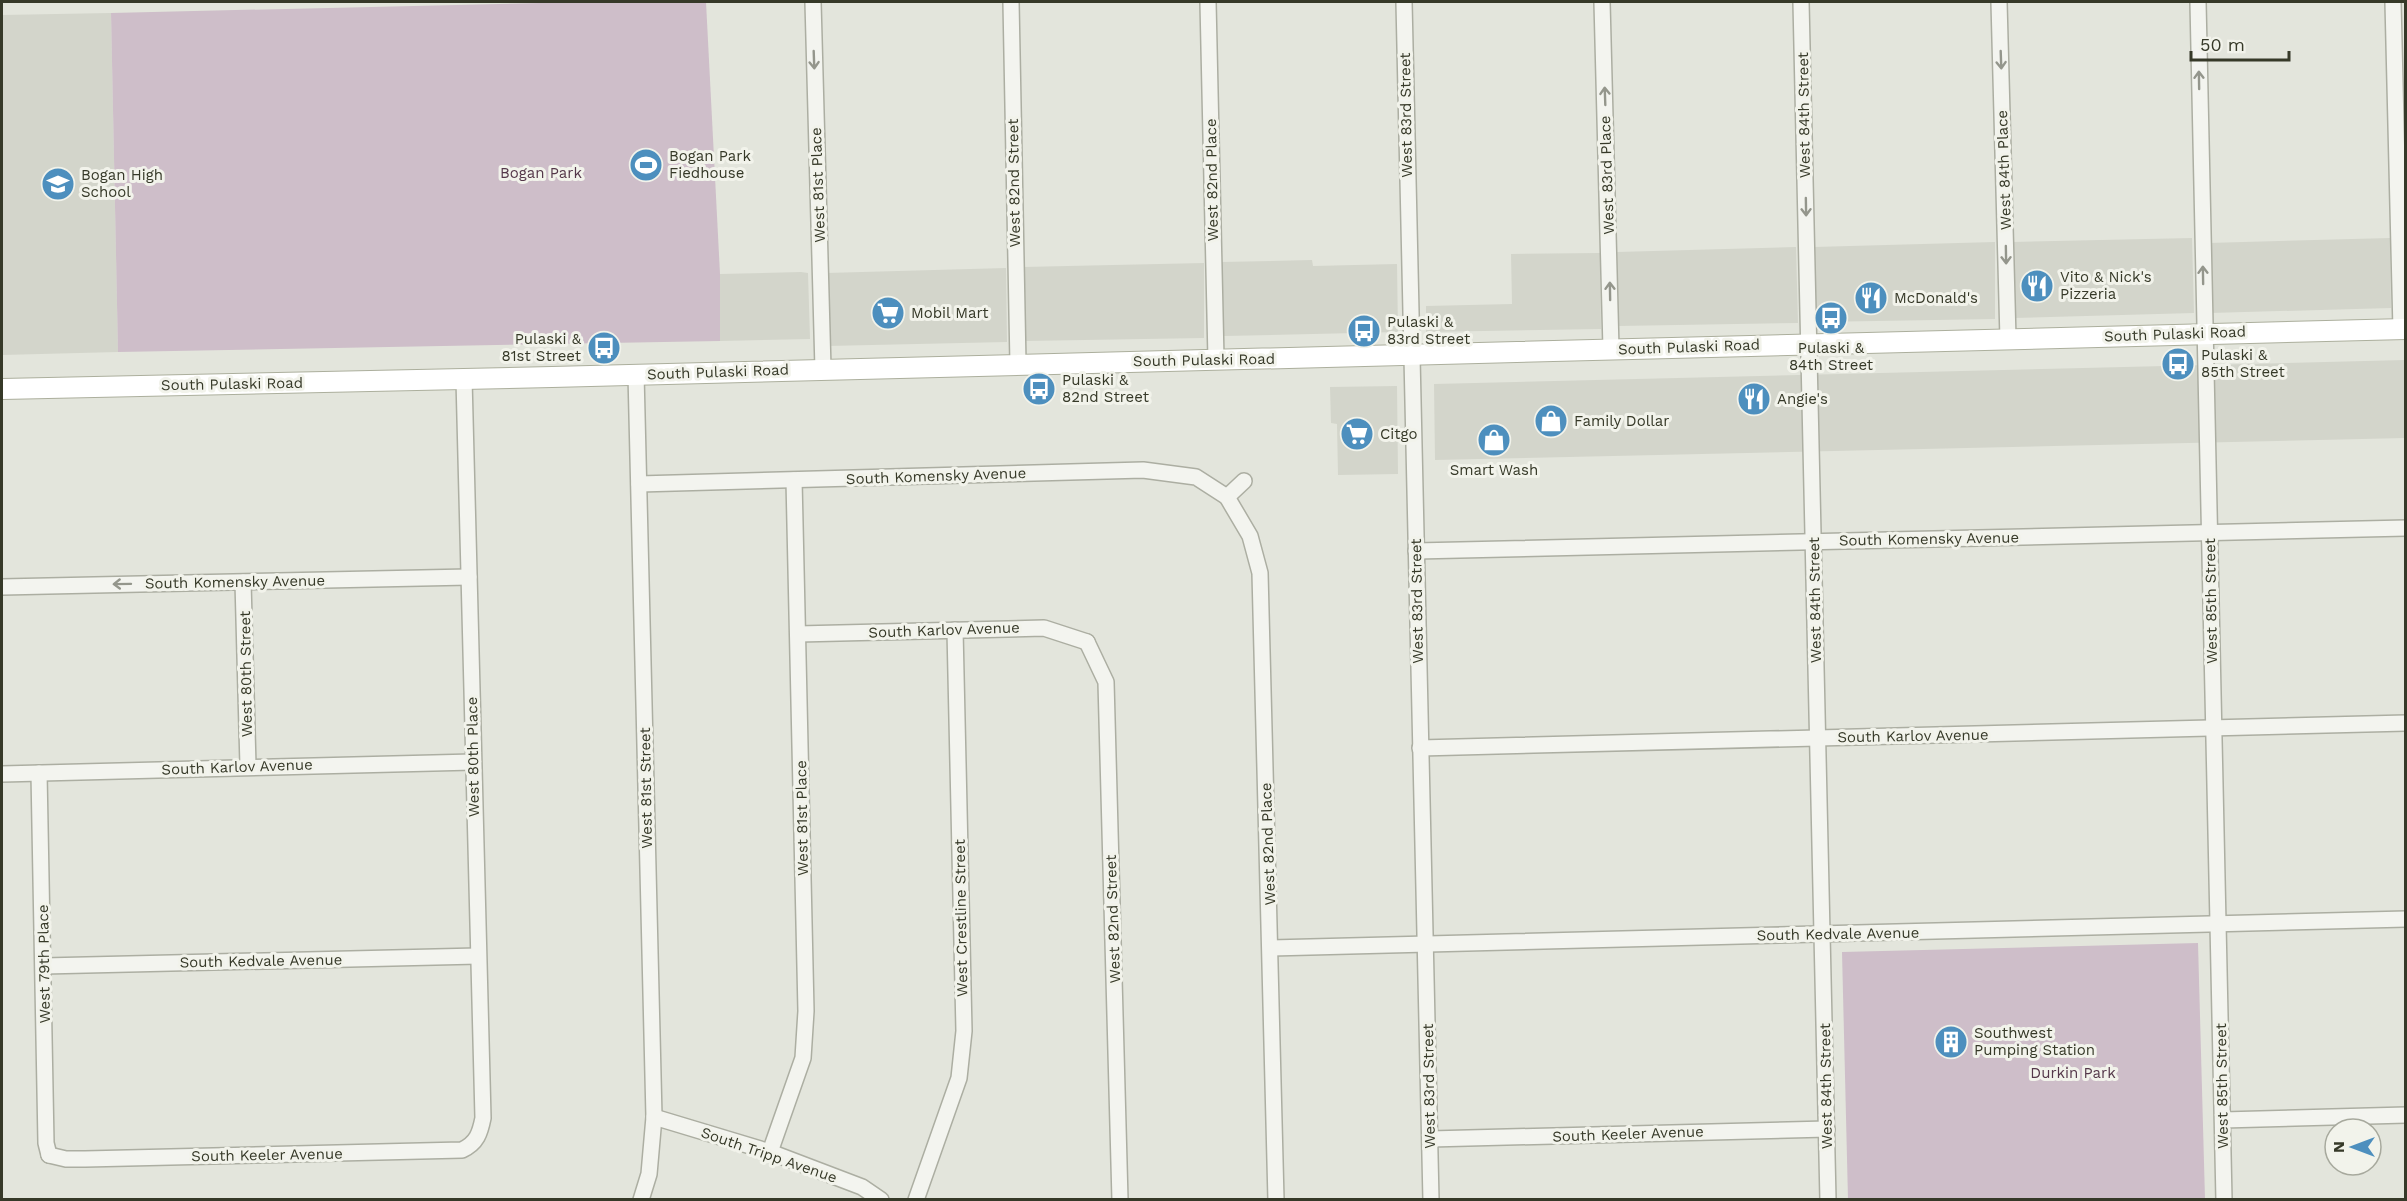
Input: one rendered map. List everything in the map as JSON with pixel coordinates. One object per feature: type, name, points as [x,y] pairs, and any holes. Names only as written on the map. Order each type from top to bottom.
[{"type":"main road","name":"South Pulaski Road","points":[[2,388],[464,379],[2403,329]]},
{"type":"street","name":"West 81st Place","points":[[813,2],[823,369]]},
{"type":"street","name":"West 82nd Street","points":[[1011,2],[1018,364]]},
{"type":"street","name":"West 82nd Place","points":[[1208,2],[1216,359]]},
{"type":"street","name":"West 83rd Street","points":[[1404,2],[1431,1200]]},
{"type":"street","name":"West 83rd Place","points":[[1602,2],[1611,349]]},
{"type":"street","name":"West 84th Street","points":[[1801,2],[1828,1200]]},
{"type":"street","name":"West 84th Place","points":[[1999,2],[2008,339]]},
{"type":"street","name":"West 85th Street","points":[[2198,2],[2224,1200]]},
{"type":"street","points":[[2394,2],[2403,329]]},
{"type":"street","name":"West 81st Street","points":[[636,374],[654,1117],[649,1174],[641,1200]]},
{"type":"street","name":"West 80th Place","points":[[464,379],[483,1118],[479,1134]]},
{"type":"street","name":"South Komensky Avenue","points":[[639,484],[1143,470],[1196,477],[1227,497]]},
{"type":"street","name":"West 81st Place","points":[[770,1152],[803,1058],[805,1023],[794,480]]},
{"type":"street","points":[[1227,497],[1244,482]]},
{"type":"street","name":"West 82nd Place","points":[[1227,497],[1250,536],[1260,573],[1276,1200]]},
{"type":"street","name":"South Komensky Avenue","points":[[1416,551],[2406,528]]},
{"type":"street","name":"South Komensky Avenue","points":[[2,587],[469,577]]},
{"type":"street","name":"West 80th Street","points":[[243,582],[248,766]]},
{"type":"street","name":"South Karlov Avenue","points":[[798,634],[1044,628],[1093,637]]},
{"type":"street","name":"West Crestline Street","points":[[916,1200],[959,1078],[964,1031],[955,630]]},
{"type":"street","name":"West 82nd Street","points":[[1093,637],[1106,682],[1120,1200]]},
{"type":"street","name":"South Karlov Avenue","points":[[1420,747],[2406,723]]},
{"type":"street","name":"South Karlov Avenue","points":[[2,774],[473,762]]},
{"type":"street","name":"West 79th Place","points":[[39,773],[45,966],[46,1160]]},
{"type":"street","name":"South Kedvale Avenue","points":[[1271,948],[2406,919]]},
{"type":"street","name":"South Kedvale Avenue","points":[[45,966],[478,956]]},
{"type":"street","points":[[2223,1120],[2406,1115]]},
{"type":"street","name":"South Tripp Avenue","points":[[654,1117],[770,1152],[861,1187],[881,1200]]},
{"type":"street","name":"South Keeler Avenue","points":[[1430,1139],[1827,1129]]},
{"type":"street","name":"South Keeler Avenue","points":[[46,1160],[462,1150],[470,1146],[479,1134]]},
{"type":"shaded area","name":"Bogan High School","points":[[111,13],[118,352],[2,355],[2,15]]},
{"type":"shaded area","points":[[2192,238],[2194,313],[2013,318],[2012,242]]},
{"type":"shaded area","points":[[2390,238],[2391,308],[2210,313],[2208,243]]},
{"type":"shaded area","points":[[1995,242],[1995,319],[1816,322],[1814,247]]},
{"type":"shaded area","points":[[1796,247],[1798,323],[1618,326],[1617,252]]},
{"type":"shaded area","points":[[1600,253],[1601,329],[1426,332],[1426,306],[1512,304],[1511,254]]},
{"type":"shaded area","points":[[1312,260],[1313,266],[1397,264],[1398,332],[1224,336],[1221,262]]},
{"type":"shaded area","points":[[1204,263],[1204,338],[1025,341],[1023,267]]},
{"type":"shaded area","points":[[1006,268],[1007,342],[827,346],[826,273]]},
{"type":"shaded area","points":[[808,273],[810,339],[720,341],[720,274]]},
{"type":"shaded area","points":[[2405,360],[2405,438],[1435,460],[1434,384]]},
{"type":"shaded area","points":[[1397,386],[1398,474],[1338,475],[1337,424],[1331,423],[1330,387]]},
{"type":"green space","name":"Bogan Park","points":[[580,2],[706,2],[720,274],[720,341],[118,352],[111,13]]},
{"type":"green space","name":"Durkin Park","points":[[2198,943],[2205,1199],[1848,1199],[1842,952]]},
{"type":"place","name":"Bogan Park Fiedhouse","points":[[646,165]]},
{"type":"place","name":"Bogan High School","points":[[58,184]]},
{"type":"place","name":"Vito & Nick's Pizzeria","points":[[2037,286]]},
{"type":"place","name":"McDonald's","points":[[1871,298]]},
{"type":"place","name":"Mobil Mart","points":[[888,313]]},
{"type":"place","name":"Pulaski & 84th Street","points":[[1831,318]]},
{"type":"place","name":"Pulaski & 83rd Street","points":[[1364,331]]},
{"type":"place","name":"Pulaski & 81st Street","points":[[604,348]]},
{"type":"place","name":"Pulaski & 85th Street","points":[[2178,364]]},
{"type":"place","name":"Pulaski & 82nd Street","points":[[1039,389]]},
{"type":"place","name":"Angie's","points":[[1754,399]]},
{"type":"place","name":"Family Dollar","points":[[1551,421]]},
{"type":"place","name":"Citgo","points":[[1357,434]]},
{"type":"place","name":"Smart Wash","points":[[1494,440]]},
{"type":"place","name":"Southwest Pumping Station","points":[[1951,1042]]}]
